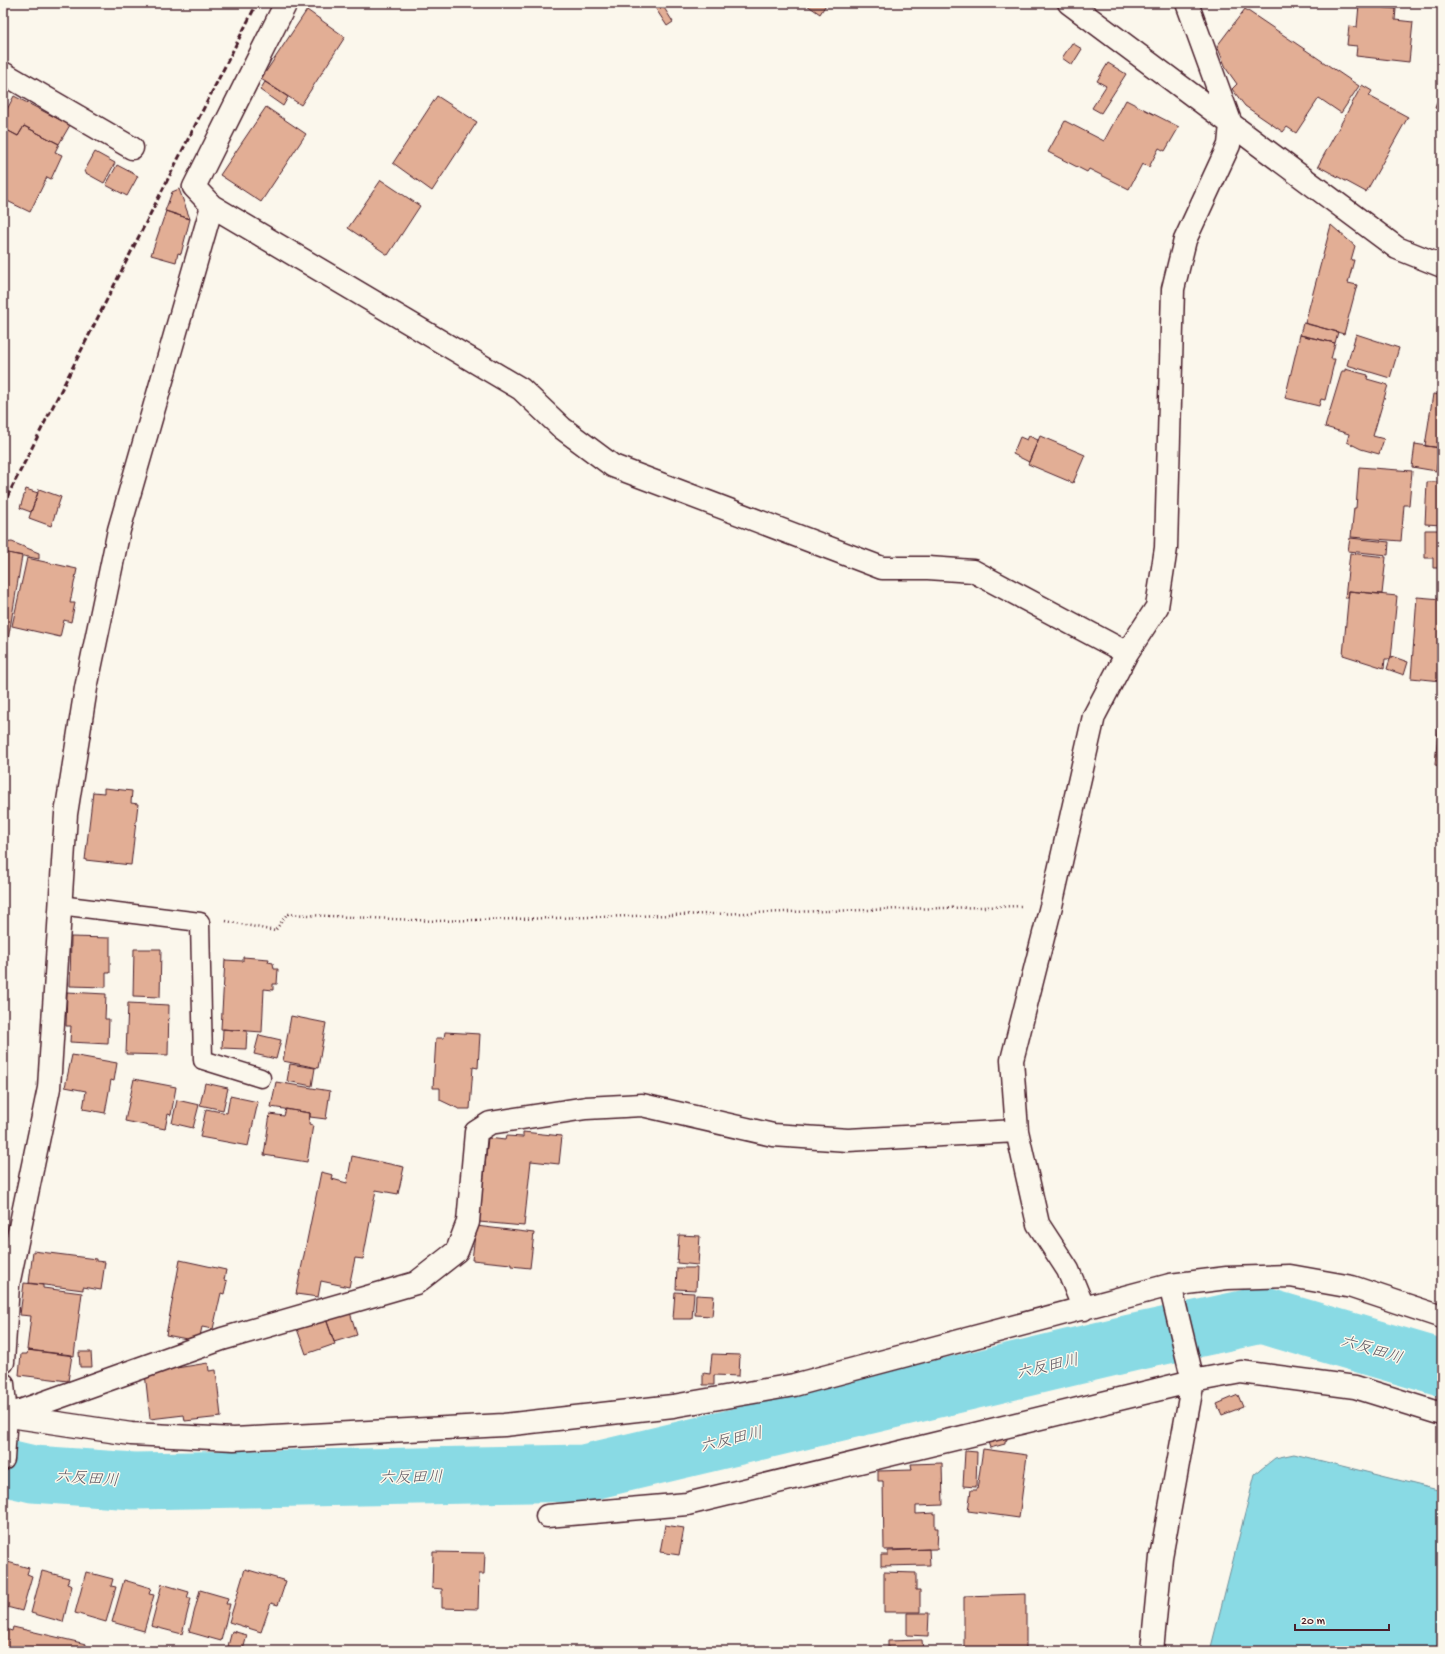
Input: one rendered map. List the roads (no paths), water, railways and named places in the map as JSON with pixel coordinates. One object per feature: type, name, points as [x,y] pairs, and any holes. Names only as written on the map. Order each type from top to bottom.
[{"type":"street","points":[[286,3],[194,187],[212,206],[520,389],[562,428],[613,466],[882,568],[928,568],[973,571],[1127,653]]},
{"type":"street","points":[[1069,3],[1397,248],[1442,266]]},
{"type":"street","points":[[1084,1309],[1068,1270],[1038,1224],[1016,1131],[1012,1060],[1051,906],[1094,716],[1127,653],[1157,607],[1166,548],[1173,289],[1185,240],[1229,145],[1231,124],[1187,3]]},
{"type":"street","points":[[3,73],[132,148]]},
{"type":"street","points":[[3,1362],[8,1285],[49,1088],[66,814],[86,688],[119,530],[212,206]]},
{"type":"street","points":[[4,1416],[222,1339],[416,1283],[457,1251],[468,1222],[476,1132],[490,1123],[586,1108],[642,1105],[773,1135],[848,1140],[1016,1131]]},
{"type":"street","points":[[4,1416],[131,1434],[234,1439],[504,1425],[673,1406],[794,1385],[1084,1309],[1227,1278],[1290,1276],[1352,1287],[1442,1316]]},
{"type":"street","points":[[1152,1651],[1161,1557],[1191,1373],[1172,1290]]},
{"type":"street","points":[[547,1516],[686,1504],[1191,1373],[1241,1372],[1355,1387],[1442,1414]]},
{"type":"street","points":[[3,1384],[3,1459]]},
{"type":"lane","points":[[60,905],[200,922],[204,1060],[261,1078]]},
{"type":"water","points":[[1294,1454],[1442,1491],[1442,1651],[1210,1651],[1255,1474],[1275,1458]]},
{"type":"waterway","name":"六反田川","points":[[3,1467],[33,1474],[134,1481],[584,1473],[1131,1343],[1261,1315],[1442,1368]]},
{"type":"railway","points":[[3,505],[257,3]]}]
